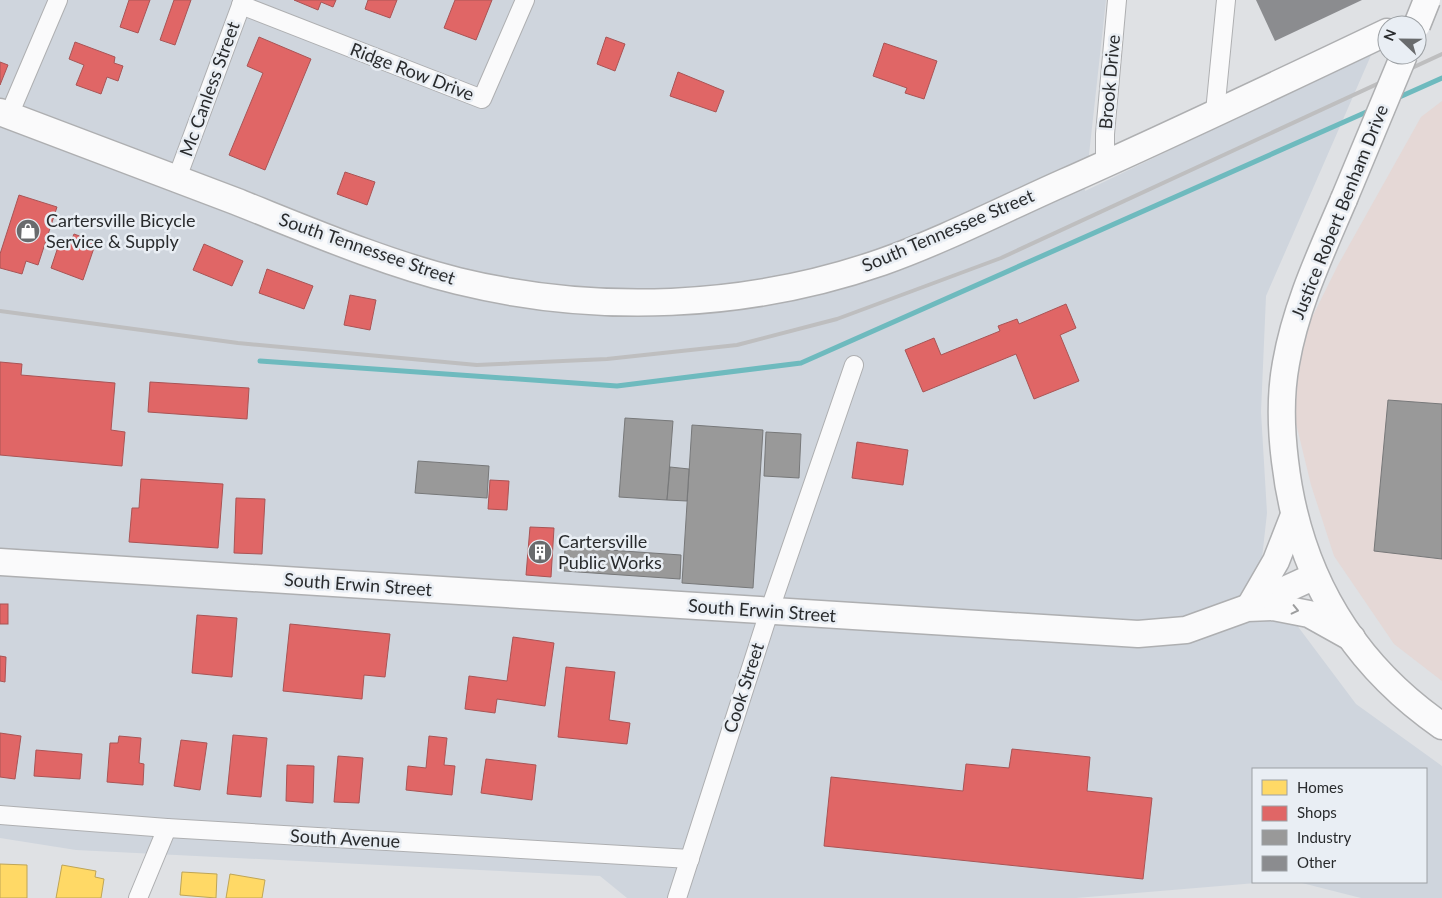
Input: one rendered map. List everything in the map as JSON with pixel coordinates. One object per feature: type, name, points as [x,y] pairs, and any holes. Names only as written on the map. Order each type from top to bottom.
[{"type":"street","points":[[5,114],[58,0]]},
{"type":"street","name":"Ridge Row Drive","points":[[242,2],[482,99],[525,0]]},
{"type":"street","name":"Brook Drive","points":[[1105,164],[1105,134],[1117,0]]},
{"type":"street","points":[[1215,112],[1226,0]]},
{"type":"street","points":[[1421,15],[1427,0]]},
{"type":"street","name":"Mc Canless Street","points":[[177,178],[242,2]]},
{"type":"street","points":[[1423,15],[1442,6]]},
{"type":"street","name":"South Tennessee Street","points":[[5,114],[177,178],[382,258],[459,281],[551,298],[611,303],[690,301],[768,291],[858,270],[946,236],[1377,37]]},
{"type":"street","name":"Justice Robert Benham Drive","points":[[1315,576],[1304,552],[1294,516],[1283,441],[1281,409],[1286,363],[1306,289],[1400,65]]},
{"type":"street","name":"Cook Street","points":[[677,898],[768,612],[854,365]]},
{"type":"street","points":[[1248,607],[1276,561],[1294,516]]},
{"type":"street","name":"South Erwin Street","points":[[0,562],[768,612],[1154,634],[1186,630],[1248,607],[1315,576]]},
{"type":"street","points":[[1315,576],[1329,604],[1352,638],[1389,683],[1442,726]]},
{"type":"street","points":[[1248,607],[1273,607],[1309,614],[1352,638]]},
{"type":"street","name":"South Avenue","points":[[0,815],[167,828],[690,859]]},
{"type":"street","points":[[138,898],[167,828]]},
{"type":"shaded area","points":[[0,0],[1106,0],[1085,191],[1372,53],[1266,296],[1261,412],[1267,513],[1262,558],[1299,628],[1356,704],[1442,766],[1442,898],[1361,898],[1302,883],[1427,883],[1427,768],[1252,768],[1252,883],[1256,883],[1076,898],[627,898],[600,876],[76,850],[0,838]]},
{"type":"shaded area","points":[[1442,101],[1442,681],[1394,644],[1334,556],[1311,485],[1284,374],[1338,265],[1421,117]]},
{"type":"building: Homes","points":[[0,864],[27,865],[27,898],[0,898]]},
{"type":"building: Homes","points":[[62,865],[96,871],[95,877],[104,879],[101,898],[56,898]]},
{"type":"building: Homes","points":[[182,872],[217,874],[216,898],[180,895]]},
{"type":"building: Homes","points":[[230,874],[265,880],[262,898],[226,898]]},
{"type":"building: Shops","points":[[129,0],[150,0],[138,33],[120,27]]},
{"type":"building: Shops","points":[[174,0],[191,0],[175,45],[160,40]]},
{"type":"building: Shops","points":[[294,0],[336,0],[333,7],[321,2],[318,10]]},
{"type":"building: Shops","points":[[368,0],[397,0],[390,18],[365,9]]},
{"type":"building: Shops","points":[[455,0],[492,0],[476,40],[444,28]]},
{"type":"building: Shops","points":[[259,37],[311,59],[265,170],[229,155],[263,73],[247,66]]},
{"type":"building: Shops","points":[[606,37],[625,44],[615,71],[597,64]]},
{"type":"building: Shops","points":[[75,42],[115,57],[114,63],[123,66],[118,81],[107,77],[101,94],[76,85],[84,65],[69,59]]},
{"type":"building: Shops","points":[[884,43],[937,61],[924,99],[905,93],[907,88],[873,76]]},
{"type":"building: Shops","points":[[0,62],[8,65],[0,85]]},
{"type":"building: Shops","points":[[678,72],[724,91],[716,112],[670,96]]},
{"type":"building: Shops","points":[[345,172],[375,182],[367,205],[337,194]]},
{"type":"building: Shops","name":"Cartersville Bicycle Service & Supply","points":[[19,195],[57,207],[38,265],[26,261],[22,274],[0,268],[0,254]]},
{"type":"building: Shops","points":[[74,234],[96,242],[83,280],[51,268],[61,238],[71,241]]},
{"type":"building: Shops","points":[[204,244],[243,261],[232,286],[193,270]]},
{"type":"building: Shops","points":[[267,269],[313,286],[304,309],[259,293]]},
{"type":"building: Shops","points":[[350,295],[376,300],[370,330],[344,325]]},
{"type":"building: Shops","points":[[1066,304],[1076,328],[1060,335],[1079,381],[1034,399],[1016,354],[923,392],[905,350],[934,338],[941,355],[1000,331],[998,326],[1017,319],[1019,324]]},
{"type":"building: Shops","points":[[0,362],[22,364],[21,375],[115,383],[111,430],[125,432],[122,466],[0,455]]},
{"type":"building: Shops","points":[[150,382],[249,388],[247,419],[148,412]]},
{"type":"building: Shops","points":[[857,442],[908,450],[903,485],[852,478]]},
{"type":"building: Shops","points":[[141,479],[223,484],[218,548],[129,542],[132,508],[139,508]]},
{"type":"building: Shops","points":[[490,480],[509,481],[507,510],[488,509]]},
{"type":"building: Shops","points":[[236,498],[265,499],[262,554],[234,553]]},
{"type":"building: Shops","name":"Cartersville Public Works","points":[[530,527],[554,528],[551,577],[526,575]]},
{"type":"building: Shops","points":[[0,604],[8,604],[8,624],[0,624]]},
{"type":"building: Shops","points":[[197,615],[237,618],[232,677],[192,673]]},
{"type":"building: Shops","points":[[290,624],[390,634],[385,677],[364,675],[362,699],[283,691]]},
{"type":"building: Shops","points":[[513,637],[554,643],[545,706],[497,699],[495,713],[465,709],[469,676],[507,681]]},
{"type":"building: Shops","points":[[0,656],[6,657],[5,682],[0,681]]},
{"type":"building: Shops","points":[[566,667],[615,672],[609,720],[630,723],[627,744],[558,737]]},
{"type":"building: Shops","points":[[0,733],[21,736],[15,779],[0,777]]},
{"type":"building: Shops","points":[[233,735],[267,738],[261,797],[227,794]]},
{"type":"building: Shops","points":[[119,736],[141,738],[139,763],[144,764],[143,785],[107,782],[110,743],[118,743]]},
{"type":"building: Shops","points":[[429,736],[447,738],[444,765],[455,766],[452,795],[406,790],[408,766],[426,768]]},
{"type":"building: Shops","points":[[181,740],[207,743],[200,790],[174,786]]},
{"type":"building: Shops","points":[[1012,749],[1090,757],[1087,791],[1152,798],[1143,879],[824,846],[831,777],[963,791],[966,764],[1009,768]]},
{"type":"building: Shops","points":[[36,750],[82,754],[80,779],[34,776]]},
{"type":"building: Shops","points":[[338,756],[363,758],[359,803],[334,802]]},
{"type":"building: Shops","points":[[486,759],[536,765],[532,800],[481,793]]},
{"type":"building: Shops","points":[[287,765],[314,766],[313,803],[286,801]]},
{"type":"building: Industry","points":[[1388,400],[1442,404],[1442,559],[1374,551]]},
{"type":"building: Industry","points":[[625,418],[673,421],[667,500],[619,497]]},
{"type":"building: Industry","points":[[692,425],[763,430],[753,588],[682,583]]},
{"type":"building: Industry","points":[[766,432],[801,434],[799,478],[764,476]]},
{"type":"building: Industry","points":[[418,461],[489,466],[487,498],[415,493]]},
{"type":"building: Industry","points":[[670,467],[689,469],[687,501],[667,500]]},
{"type":"building: Industry","points":[[565,547],[681,555],[680,579],[564,571]]},
{"type":"building: Other","points":[[1256,0],[1362,0],[1275,41]]},
{"type":"waterway","points":[[1395,99],[1442,78]]},
{"type":"waterway","points":[[260,361],[617,386],[801,363],[1371,110]]},
{"type":"railway","points":[[0,311],[238,343],[477,365],[607,359],[737,345],[837,319],[1001,258],[1442,54]]},
{"type":"place","name":"Cartersville Bicycle Service & Supply","points":[[28,231]]},
{"type":"place","name":"Cartersville Public Works","points":[[540,552]]}]
